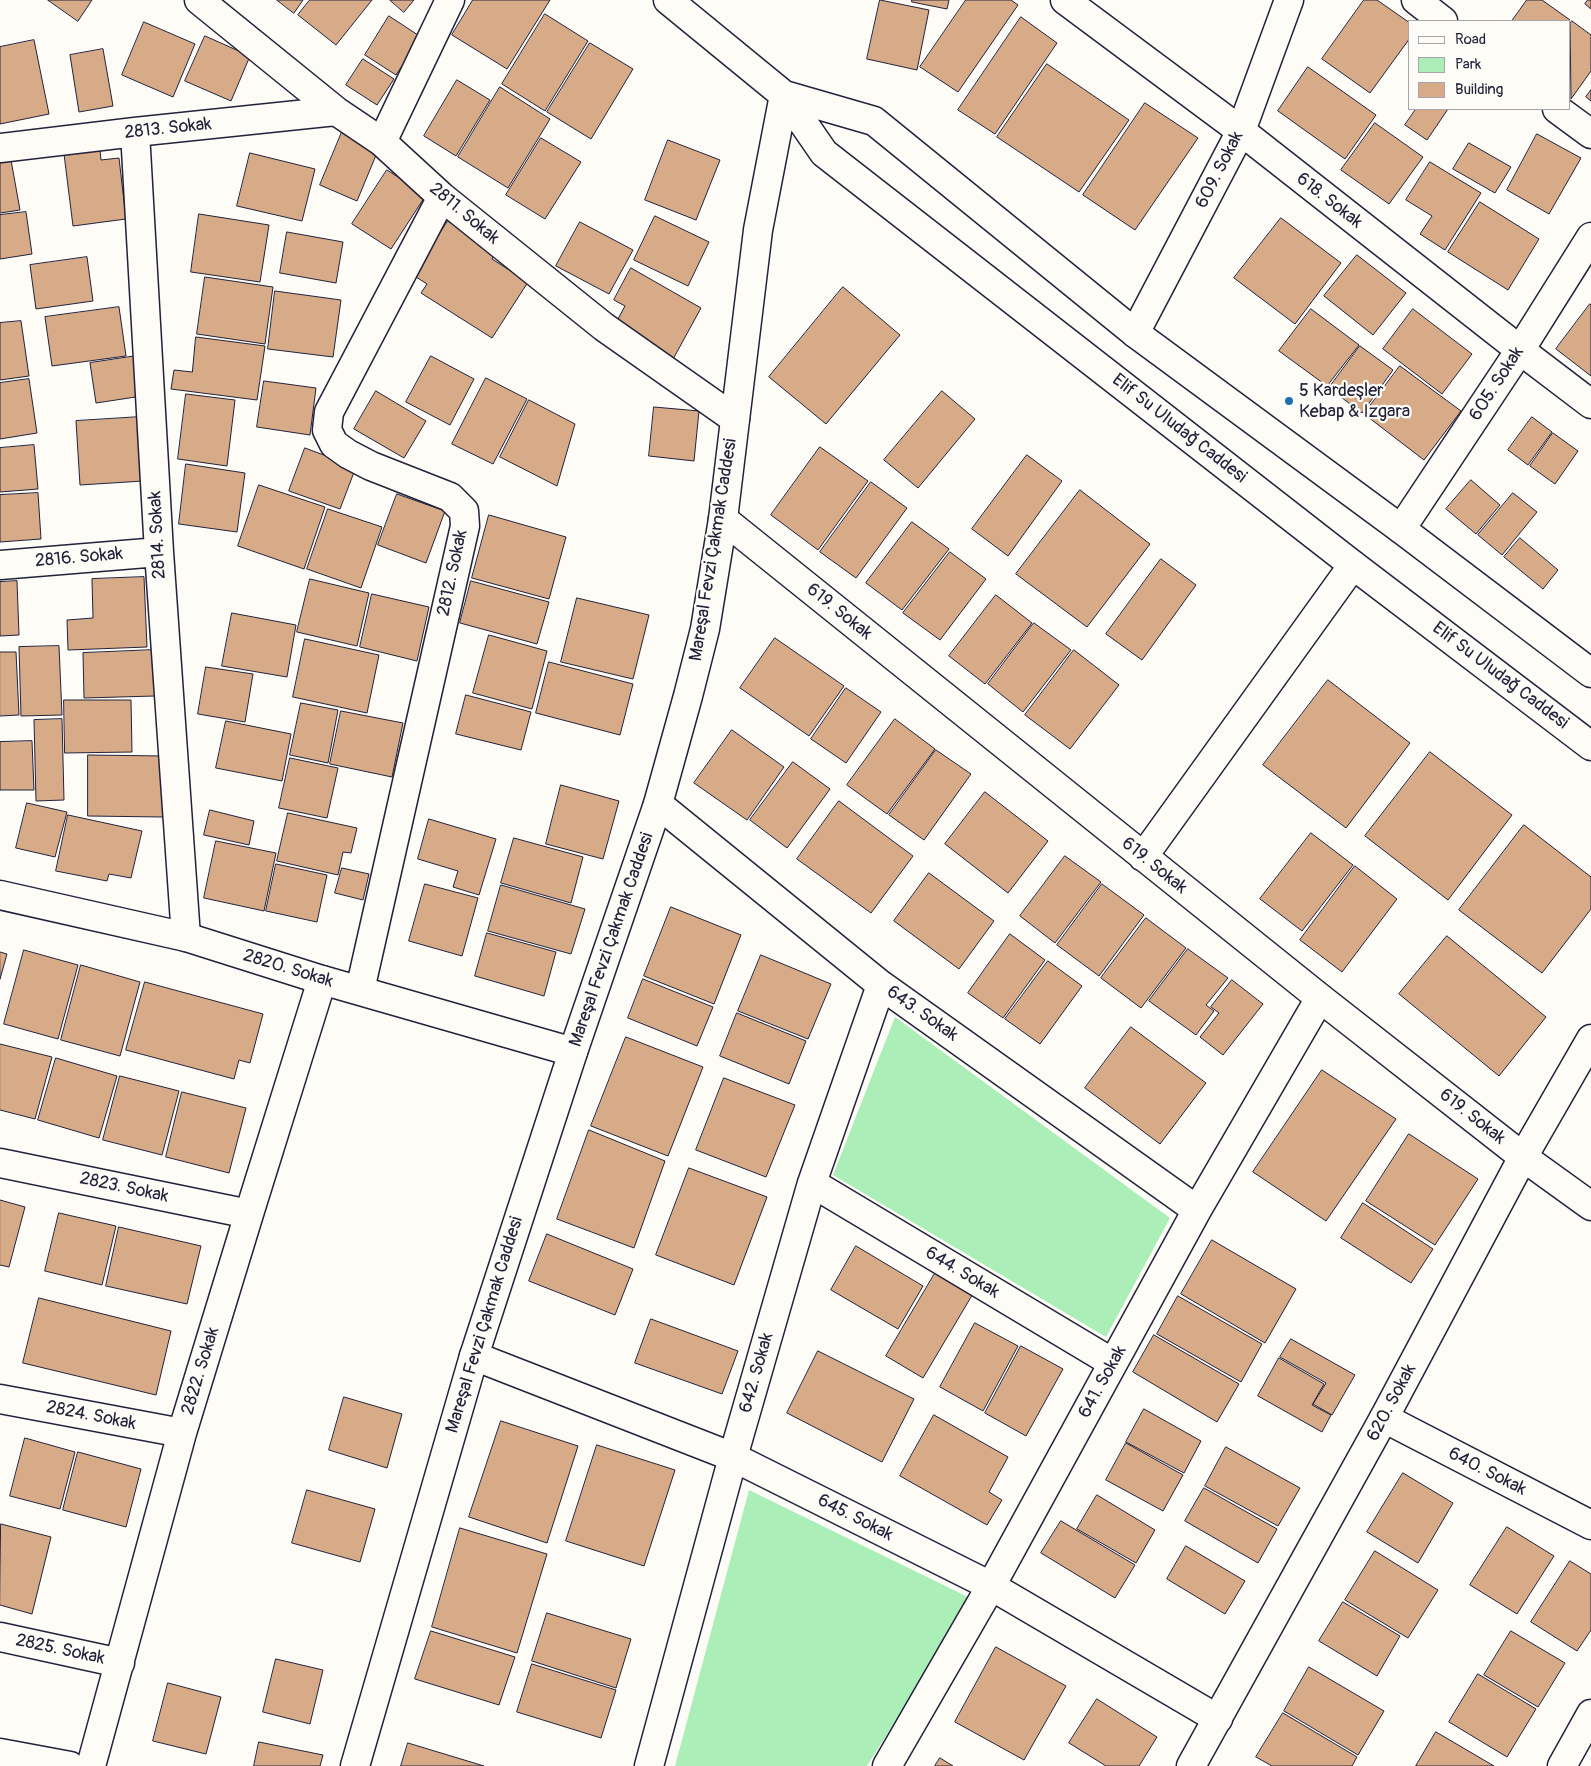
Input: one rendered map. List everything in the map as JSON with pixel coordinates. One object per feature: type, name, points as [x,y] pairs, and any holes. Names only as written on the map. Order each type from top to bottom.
[{"type":"street","name":"2811. Sokak","points":[[199,0],[336,111],[382,142],[442,197],[604,327],[735,419]]},
{"type":"street","points":[[382,142],[450,0]]},
{"type":"street","name":"618. Sokak","points":[[1065,0],[1241,131],[1591,404]]},
{"type":"street","name":"609. Sokak","points":[[1135,333],[1241,131],[1289,0]]},
{"type":"street","points":[[1416,0],[1442,20]]},
{"type":"street","name":"Elif Su Uludağ Caddesi","points":[[680,5],[784,95],[824,154],[1353,565],[1591,746]]},
{"type":"street","name":"Elif Su Uludağ Caddesi","points":[[784,95],[874,121],[1135,333],[1401,529],[1591,673]]},
{"type":"street","name":"Mareşal Fevzi Çakmak Caddesi","points":[[355,1766],[474,1356],[658,804],[705,629],[723,520],[758,230],[784,95]]},
{"type":"street","points":[[1559,110],[1591,134]]},
{"type":"street","name":"2813. Sokak","points":[[0,148],[336,111]]},
{"type":"street","name":"2814. Sokak","points":[[135,132],[158,552],[186,937]]},
{"type":"street","name":"2812. Sokak","points":[[360,990],[465,526],[464,511],[450,497],[371,466],[348,454],[334,444],[327,430],[329,412],[442,197]]},
{"type":"street","name":"605. Sokak","points":[[1401,529],[1520,350],[1591,237]]},
{"type":"street","name":"619. Sokak","points":[[723,520],[1320,998],[1523,1157],[1591,1206]]},
{"type":"street","name":"2816. Sokak","points":[[0,565],[158,552]]},
{"type":"street","points":[[1143,857],[1353,565]]},
{"type":"street","name":"643. Sokak","points":[[658,804],[881,985],[1197,1210]]},
{"type":"street","name":"2820. Sokak","points":[[0,895],[186,937],[322,980],[574,1052]]},
{"type":"street","name":"2822. Sokak","points":[[91,1766],[182,1434],[248,1214],[322,980]]},
{"type":"street","name":"642. Sokak","points":[[649,1766],[733,1457],[812,1183],[881,985]]},
{"type":"street","name":"641. Sokak","points":[[887,1766],[991,1586],[1197,1210],[1320,998]]},
{"type":"street","name":"620. Sokak","points":[[1191,1766],[1384,1418],[1523,1157],[1591,1039]]},
{"type":"street","name":"2823. Sokak","points":[[0,1162],[248,1214]]},
{"type":"street","name":"644. Sokak","points":[[812,1183],[1113,1363]]},
{"type":"street","name":"645. Sokak","points":[[474,1356],[733,1457],[991,1586],[1218,1719]]},
{"type":"street","name":"2824. Sokak","points":[[0,1399],[182,1434]]},
{"type":"street","name":"640. Sokak","points":[[1384,1418],[1591,1525]]},
{"type":"street","name":"2825. Sokak","points":[[0,1637],[120,1663]]},
{"type":"street","points":[[1562,1766],[1591,1714]]},
{"type":"street","points":[[0,1753],[70,1766]]},
{"type":"green space","points":[[895,1017],[1170,1218],[1106,1337],[833,1175]]},
{"type":"green space","points":[[749,1490],[972,1599],[867,1766],[675,1766]]},
{"type":"building","points":[[48,0],[92,0],[78,21]]},
{"type":"building","points":[[277,0],[303,0],[294,13]]},
{"type":"building","points":[[310,0],[372,0],[336,45],[298,15]]},
{"type":"building","points":[[390,0],[414,0],[404,12]]},
{"type":"building","points":[[473,0],[550,0],[507,69],[452,35]]},
{"type":"building","points":[[880,0],[929,10],[917,70],[867,59]]},
{"type":"building","points":[[912,0],[949,0],[947,9],[912,2]]},
{"type":"building","points":[[966,0],[1011,0],[1018,5],[958,92],[920,67]]},
{"type":"building","points":[[1364,0],[1377,0],[1408,22],[1408,41],[1370,93],[1322,59]]},
{"type":"building","points":[[1527,0],[1542,0],[1570,20],[1513,20]]},
{"type":"building","points":[[1588,0],[1591,0],[1591,9],[1585,4]]},
{"type":"building","points":[[545,14],[588,41],[545,111],[502,84]]},
{"type":"building","points":[[389,16],[421,37],[396,75],[365,55]]},
{"type":"building","points":[[1021,17],[1057,43],[995,134],[958,110]]},
{"type":"building","points":[[1572,21],[1591,35],[1591,71],[1571,99]]},
{"type":"building","points":[[144,22],[195,44],[173,97],[122,75]]},
{"type":"building","points":[[205,36],[250,56],[231,101],[185,81]]},
{"type":"building","points":[[34,40],[49,114],[0,124],[0,47]]},
{"type":"building","points":[[590,43],[633,69],[591,139],[547,112]]},
{"type":"building","points":[[103,49],[113,106],[79,112],[70,55]]},
{"type":"building","points":[[363,59],[394,79],[377,105],[346,85]]},
{"type":"building","points":[[1047,64],[1129,120],[1079,192],[997,137]]},
{"type":"building","points":[[1308,67],[1376,115],[1345,159],[1278,111]]},
{"type":"building","points":[[457,80],[490,100],[456,156],[424,136]]},
{"type":"building","points":[[500,87],[550,119],[508,188],[458,157]]},
{"type":"building","points":[[1591,90],[1591,101],[1586,97]]},
{"type":"building","points":[[1145,103],[1198,138],[1135,230],[1083,195]]},
{"type":"building","points":[[1415,110],[1447,110],[1427,140],[1405,125]]},
{"type":"building","points":[[1375,123],[1423,157],[1389,204],[1341,170]]},
{"type":"building","points":[[342,132],[379,148],[357,201],[320,185]]},
{"type":"building","points":[[1537,134],[1581,158],[1549,214],[1507,190]]},
{"type":"building","points":[[541,138],[581,162],[545,219],[506,195]]},
{"type":"building","points":[[668,140],[720,160],[696,220],[645,200]]},
{"type":"building","points":[[1469,143],[1511,167],[1495,193],[1453,169]]},
{"type":"building","points":[[100,149],[101,160],[119,158],[126,219],[73,226],[64,154]]},
{"type":"building","points":[[250,153],[315,169],[302,221],[237,206]]},
{"type":"building","points":[[11,160],[20,210],[0,213],[0,162]]},
{"type":"building","points":[[1430,162],[1481,193],[1445,250],[1420,234],[1432,216],[1406,200]]},
{"type":"building","points":[[387,170],[426,195],[391,249],[352,224]]},
{"type":"building","points":[[1480,202],[1539,239],[1508,290],[1448,252]]},
{"type":"building","points":[[26,212],[32,254],[0,259],[0,215]]},
{"type":"building","points":[[199,214],[269,225],[260,282],[191,272]]},
{"type":"building","points":[[655,216],[709,242],[688,286],[634,260]]},
{"type":"building","points":[[1281,218],[1341,263],[1295,324],[1234,278]]},
{"type":"building","points":[[448,221],[496,252],[492,259],[528,282],[492,338],[421,293],[427,284],[413,275]]},
{"type":"building","points":[[580,222],[633,250],[609,294],[556,266]]},
{"type":"building","points":[[287,232],[343,242],[336,283],[280,273]]},
{"type":"building","points":[[1357,255],[1406,293],[1373,335],[1324,296]]},
{"type":"building","points":[[87,257],[93,301],[36,309],[30,265]]},
{"type":"building","points":[[631,268],[701,308],[672,361],[613,328],[625,306],[614,300]]},
{"type":"building","points":[[205,277],[273,287],[265,344],[197,334]]},
{"type":"building","points":[[843,287],[900,335],[826,424],[769,377]]},
{"type":"building","points":[[275,291],[341,300],[333,357],[268,349]]},
{"type":"building","points":[[1591,305],[1591,376],[1556,349]]},
{"type":"building","points":[[119,307],[126,356],[52,366],[45,317]]},
{"type":"building","points":[[1311,309],[1359,345],[1327,386],[1279,351]]},
{"type":"building","points":[[1413,309],[1472,354],[1442,394],[1383,349]]},
{"type":"building","points":[[21,321],[29,376],[0,380],[0,323]]},
{"type":"building","points":[[196,337],[265,346],[257,400],[171,389],[174,370],[192,372]]},
{"type":"building","points":[[1360,346],[1393,370],[1362,413],[1329,388]]},
{"type":"building","points":[[143,355],[149,395],[96,403],[90,363]]},
{"type":"building","points":[[431,356],[474,379],[450,425],[406,402]]},
{"type":"building","points":[[1400,366],[1461,411],[1424,460],[1364,414]]},
{"type":"building","points":[[486,378],[527,399],[493,464],[452,444]]},
{"type":"building","points":[[29,379],[37,433],[0,439],[0,383]]},
{"type":"building","points":[[264,381],[316,388],[310,435],[257,427]]},
{"type":"building","points":[[376,391],[426,421],[404,458],[354,429]]},
{"type":"building","points":[[942,391],[975,419],[918,488],[884,460]]},
{"type":"building","points":[[186,394],[235,400],[227,466],[178,459]]},
{"type":"building","points":[[529,400],[575,424],[557,486],[500,457]]},
{"type":"building","points":[[654,407],[699,411],[694,461],[649,456]]},
{"type":"building","points":[[140,417],[143,481],[80,485],[76,421]]},
{"type":"building","points":[[1532,417],[1552,432],[1528,465],[1508,450]]},
{"type":"building","points":[[1553,433],[1578,451],[1555,484],[1530,466]]},
{"type":"building","points":[[34,445],[38,489],[0,492],[0,448]]},
{"type":"building","points":[[820,447],[868,481],[818,550],[771,515]]},
{"type":"building","points":[[305,448],[356,467],[340,509],[289,491]]},
{"type":"building","points":[[1027,455],[1062,481],[1008,556],[972,529]]},
{"type":"building","points":[[186,464],[245,473],[237,532],[179,524]]},
{"type":"building","points":[[1471,480],[1500,505],[1476,534],[1446,509]]},
{"type":"building","points":[[871,482],[907,508],[856,578],[820,552]]},
{"type":"building","points":[[259,485],[325,507],[304,569],[238,546]]},
{"type":"building","points":[[1080,490],[1150,544],[1087,627],[1016,574]]},
{"type":"building","points":[[38,493],[41,539],[0,542],[0,495]]},
{"type":"building","points":[[1513,493],[1537,512],[1502,555],[1478,535]]},
{"type":"building","points":[[397,494],[445,511],[426,563],[378,545]]},
{"type":"building","points":[[328,509],[382,527],[361,588],[307,569]]},
{"type":"building","points":[[489,515],[566,537],[549,599],[472,578]]},
{"type":"building","points":[[912,522],[949,549],[902,610],[866,583]]},
{"type":"building","points":[[1520,538],[1558,570],[1543,589],[1504,557]]},
{"type":"building","points":[[950,552],[986,579],[940,640],[903,613]]},
{"type":"building","points":[[1161,559],[1196,585],[1142,660],[1106,634]]},
{"type":"building","points":[[144,577],[147,647],[68,650],[67,620],[93,618],[92,579]]},
{"type":"building","points":[[310,579],[369,593],[357,646],[297,632]]},
{"type":"building","points":[[17,581],[19,635],[0,636],[0,582]]},
{"type":"building","points":[[471,581],[549,602],[537,644],[460,623]]},
{"type":"building","points":[[372,594],[429,607],[417,661],[360,647]]},
{"type":"building","points":[[996,595],[1032,623],[985,684],[949,656]]},
{"type":"building","points":[[577,598],[649,615],[633,679],[561,662]]},
{"type":"building","points":[[232,613],[296,625],[287,677],[222,666]]},
{"type":"building","points":[[1034,623],[1071,650],[1023,712],[988,684]]},
{"type":"building","points":[[489,635],[547,651],[532,709],[473,693]]},
{"type":"building","points":[[775,638],[844,686],[809,736],[740,688]]},
{"type":"building","points":[[305,639],[379,655],[367,713],[293,697]]},
{"type":"building","points":[[59,646],[62,715],[21,716],[19,647]]},
{"type":"building","points":[[154,650],[155,696],[84,698],[83,653]]},
{"type":"building","points":[[1074,650],[1119,685],[1070,749],[1025,715]]},
{"type":"building","points":[[0,652],[16,652],[19,715],[0,716]]},
{"type":"building","points":[[549,662],[633,684],[620,735],[536,713]]},
{"type":"building","points":[[206,667],[253,674],[245,722],[198,714]]},
{"type":"building","points":[[1328,680],[1410,743],[1346,828],[1263,765]]},
{"type":"building","points":[[846,688],[881,712],[846,763],[811,739]]},
{"type":"building","points":[[466,695],[531,712],[521,750],[456,734]]},
{"type":"building","points":[[64,700],[131,700],[132,752],[65,753]]},
{"type":"building","points":[[301,703],[338,710],[328,763],[290,755]]},
{"type":"building","points":[[341,711],[403,723],[392,777],[330,764]]},
{"type":"building","points":[[62,719],[64,800],[36,801],[34,720]]},
{"type":"building","points":[[895,719],[935,749],[887,814],[847,785]]},
{"type":"building","points":[[226,721],[291,734],[282,781],[216,768]]},
{"type":"building","points":[[732,730],[784,767],[747,820],[694,783]]},
{"type":"building","points":[[32,741],[34,790],[0,790],[0,742]]},
{"type":"building","points":[[936,750],[971,774],[924,840],[889,815]]},
{"type":"building","points":[[1430,752],[1512,815],[1448,900],[1365,836]]},
{"type":"building","points":[[88,755],[163,756],[163,817],[88,816]]},
{"type":"building","points":[[290,758],[338,768],[327,818],[279,808]]},
{"type":"building","points":[[793,762],[830,789],[787,848],[750,820]]},
{"type":"building","points":[[561,785],[619,801],[603,859],[546,844]]},
{"type":"building","points":[[985,792],[1048,841],[1008,893],[945,844]]},
{"type":"building","points":[[839,801],[913,856],[871,913],[797,859]]},
{"type":"building","points":[[27,803],[67,812],[55,857],[16,848]]},
{"type":"building","points":[[210,810],[254,821],[249,845],[204,835]]},
{"type":"building","points":[[288,813],[357,828],[351,853],[343,852],[338,875],[277,861]]},
{"type":"building","points":[[68,815],[142,831],[131,878],[109,874],[107,881],[56,871]]},
{"type":"building","points":[[429,819],[496,839],[479,895],[453,887],[458,871],[418,859]]},
{"type":"building","points":[[1524,825],[1591,877],[1591,909],[1542,973],[1459,910]]},
{"type":"building","points":[[1311,833],[1353,865],[1302,931],[1260,899]]},
{"type":"building","points":[[514,838],[583,857],[571,903],[501,883]]},
{"type":"building","points":[[216,841],[276,853],[264,911],[204,898]]},
{"type":"building","points":[[1065,856],[1101,882],[1055,943],[1020,916]]},
{"type":"building","points":[[276,864],[327,875],[317,922],[266,911]]},
{"type":"building","points":[[1355,866],[1397,899],[1342,972],[1300,940]]},
{"type":"building","points":[[342,868],[369,874],[363,900],[335,893]]},
{"type":"building","points":[[929,873],[994,921],[959,969],[894,921]]},
{"type":"building","points":[[425,884],[478,898],[462,956],[409,941]]},
{"type":"building","points":[[1102,884],[1144,915],[1099,976],[1057,945]]},
{"type":"building","points":[[501,885],[585,909],[571,954],[488,931]]},
{"type":"building","points":[[671,907],[741,935],[714,1004],[644,976]]},
{"type":"building","points":[[1146,918],[1186,948],[1141,1008],[1101,978]]},
{"type":"building","points":[[487,933],[556,952],[544,996],[475,976]]},
{"type":"building","points":[[1010,934],[1045,960],[1003,1018],[968,993]]},
{"type":"building","points":[[1447,936],[1546,1017],[1499,1076],[1399,994]]},
{"type":"building","points":[[1188,949],[1228,978],[1206,1005],[1214,1011],[1196,1035],[1149,1001]]},
{"type":"building","points":[[24,950],[78,965],[58,1039],[4,1024]]},
{"type":"building","points":[[0,952],[7,954],[0,979]]},
{"type":"building","points":[[761,955],[831,984],[808,1039],[738,1011]]},
{"type":"building","points":[[1048,961],[1082,986],[1040,1044],[1005,1019]]},
{"type":"building","points":[[81,965],[140,982],[120,1056],[61,1040]]},
{"type":"building","points":[[643,979],[713,1007],[697,1046],[628,1018]]},
{"type":"building","points":[[1232,980],[1263,1004],[1223,1055],[1200,1037],[1219,1013],[1211,1007]]},
{"type":"building","points":[[145,982],[263,1014],[250,1063],[239,1060],[234,1079],[126,1050]]},
{"type":"building","points":[[737,1013],[806,1041],[789,1084],[720,1056]]},
{"type":"building","points":[[1131,1027],[1206,1083],[1160,1144],[1085,1088]]},
{"type":"building","points":[[626,1037],[703,1067],[668,1156],[591,1126]]},
{"type":"building","points":[[0,1044],[52,1057],[35,1119],[0,1110]]},
{"type":"building","points":[[56,1058],[117,1076],[99,1138],[38,1120]]},
{"type":"building","points":[[1322,1070],[1396,1119],[1326,1221],[1253,1172]]},
{"type":"building","points":[[120,1076],[179,1091],[162,1155],[103,1140]]},
{"type":"building","points":[[724,1078],[795,1105],[766,1177],[696,1150]]},
{"type":"building","points":[[182,1092],[246,1108],[229,1173],[166,1157]]},
{"type":"building","points":[[589,1130],[665,1161],[634,1248],[557,1219]]},
{"type":"building","points":[[1409,1134],[1478,1179],[1435,1245],[1366,1201]]},
{"type":"building","points":[[689,1168],[767,1197],[734,1285],[656,1255]]},
{"type":"building","points":[[0,1200],[25,1207],[9,1267],[0,1265]]},
{"type":"building","points":[[1363,1203],[1433,1249],[1411,1283],[1341,1238]]},
{"type":"building","points":[[59,1213],[116,1226],[102,1285],[45,1271]]},
{"type":"building","points":[[119,1227],[201,1246],[187,1304],[106,1286]]},
{"type":"building","points":[[547,1234],[633,1269],[615,1315],[529,1281]]},
{"type":"building","points":[[1212,1240],[1296,1289],[1265,1343],[1181,1294]]},
{"type":"building","points":[[856,1246],[923,1286],[898,1329],[831,1290]]},
{"type":"building","points":[[937,1270],[974,1292],[923,1378],[886,1356]]},
{"type":"building","points":[[1178,1296],[1262,1344],[1241,1382],[1157,1334]]},
{"type":"building","points":[[39,1298],[171,1331],[156,1395],[23,1363]]},
{"type":"building","points":[[651,1319],[738,1351],[722,1394],[635,1363]]},
{"type":"building","points":[[975,1323],[1018,1346],[983,1411],[940,1387]]},
{"type":"building","points":[[1154,1335],[1239,1384],[1217,1422],[1133,1372]]},
{"type":"building","points":[[1291,1339],[1355,1375],[1332,1415],[1313,1404],[1326,1383],[1280,1357]]},
{"type":"building","points":[[1021,1346],[1063,1369],[1026,1436],[985,1413]]},
{"type":"building","points":[[818,1351],[914,1399],[882,1462],[787,1413]]},
{"type":"building","points":[[1279,1358],[1324,1384],[1312,1405],[1331,1415],[1322,1432],[1258,1396]]},
{"type":"building","points":[[344,1397],[402,1414],[387,1468],[329,1450]]},
{"type":"building","points":[[1144,1409],[1201,1441],[1184,1473],[1126,1442]]},
{"type":"building","points":[[934,1415],[1008,1457],[989,1492],[1002,1500],[987,1525],[900,1476]]},
{"type":"building","points":[[501,1421],[578,1446],[547,1543],[469,1517]]},
{"type":"building","points":[[25,1438],[75,1452],[60,1509],[10,1496]]},
{"type":"building","points":[[1126,1443],[1183,1475],[1163,1511],[1106,1480]]},
{"type":"building","points":[[597,1445],[675,1470],[644,1566],[566,1541]]},
{"type":"building","points":[[1226,1447],[1300,1488],[1278,1526],[1205,1486]]},
{"type":"building","points":[[78,1452],[141,1469],[126,1527],[63,1510]]},
{"type":"building","points":[[1403,1473],[1453,1503],[1418,1563],[1367,1532]]},
{"type":"building","points":[[1204,1488],[1277,1529],[1258,1563],[1185,1521]]},
{"type":"building","points":[[307,1490],[375,1509],[360,1562],[292,1543]]},
{"type":"building","points":[[1097,1495],[1155,1530],[1136,1563],[1077,1529]]},
{"type":"building","points":[[1061,1521],[1135,1565],[1115,1598],[1041,1553]]},
{"type":"building","points":[[1,1524],[51,1537],[32,1614],[0,1605]]},
{"type":"building","points":[[1507,1527],[1554,1556],[1517,1614],[1470,1585]]},
{"type":"building","points":[[460,1528],[547,1554],[517,1653],[432,1627]]},
{"type":"building","points":[[1186,1546],[1245,1581],[1225,1614],[1167,1579]]},
{"type":"building","points":[[1375,1551],[1438,1590],[1408,1638],[1345,1600]]},
{"type":"building","points":[[1570,1561],[1591,1574],[1591,1630],[1577,1651],[1531,1622]]},
{"type":"building","points":[[1343,1602],[1400,1636],[1377,1676],[1319,1641]]},
{"type":"building","points":[[547,1613],[631,1639],[616,1688],[532,1661]]},
{"type":"building","points":[[431,1631],[515,1657],[499,1705],[415,1679]]},
{"type":"building","points":[[1511,1631],[1565,1663],[1538,1707],[1484,1675]]},
{"type":"building","points":[[996,1647],[1066,1686],[1024,1760],[955,1722]]},
{"type":"building","points":[[276,1659],[323,1670],[310,1724],[263,1712]]},
{"type":"building","points":[[532,1664],[616,1690],[601,1738],[517,1712]]},
{"type":"building","points":[[1309,1667],[1384,1711],[1358,1755],[1284,1711]]},
{"type":"building","points":[[1478,1674],[1536,1709],[1507,1757],[1449,1722]]},
{"type":"building","points":[[168,1683],[221,1697],[206,1754],[153,1741]]},
{"type":"building","points":[[1097,1699],[1157,1737],[1139,1766],[1106,1766],[1069,1743]]},
{"type":"building","points":[[1283,1713],[1357,1757],[1352,1766],[1272,1766],[1256,1757]]},
{"type":"building","points":[[1436,1732],[1494,1766],[1416,1766]]},
{"type":"building","points":[[259,1742],[323,1755],[320,1766],[254,1766]]},
{"type":"building","points":[[408,1743],[484,1766],[401,1766]]},
{"type":"building","points":[[940,1758],[953,1766],[935,1766]]},
{"type":"place","name":"5 Kardeşler Kebap & Izgara","points":[[1289,401]]}]
